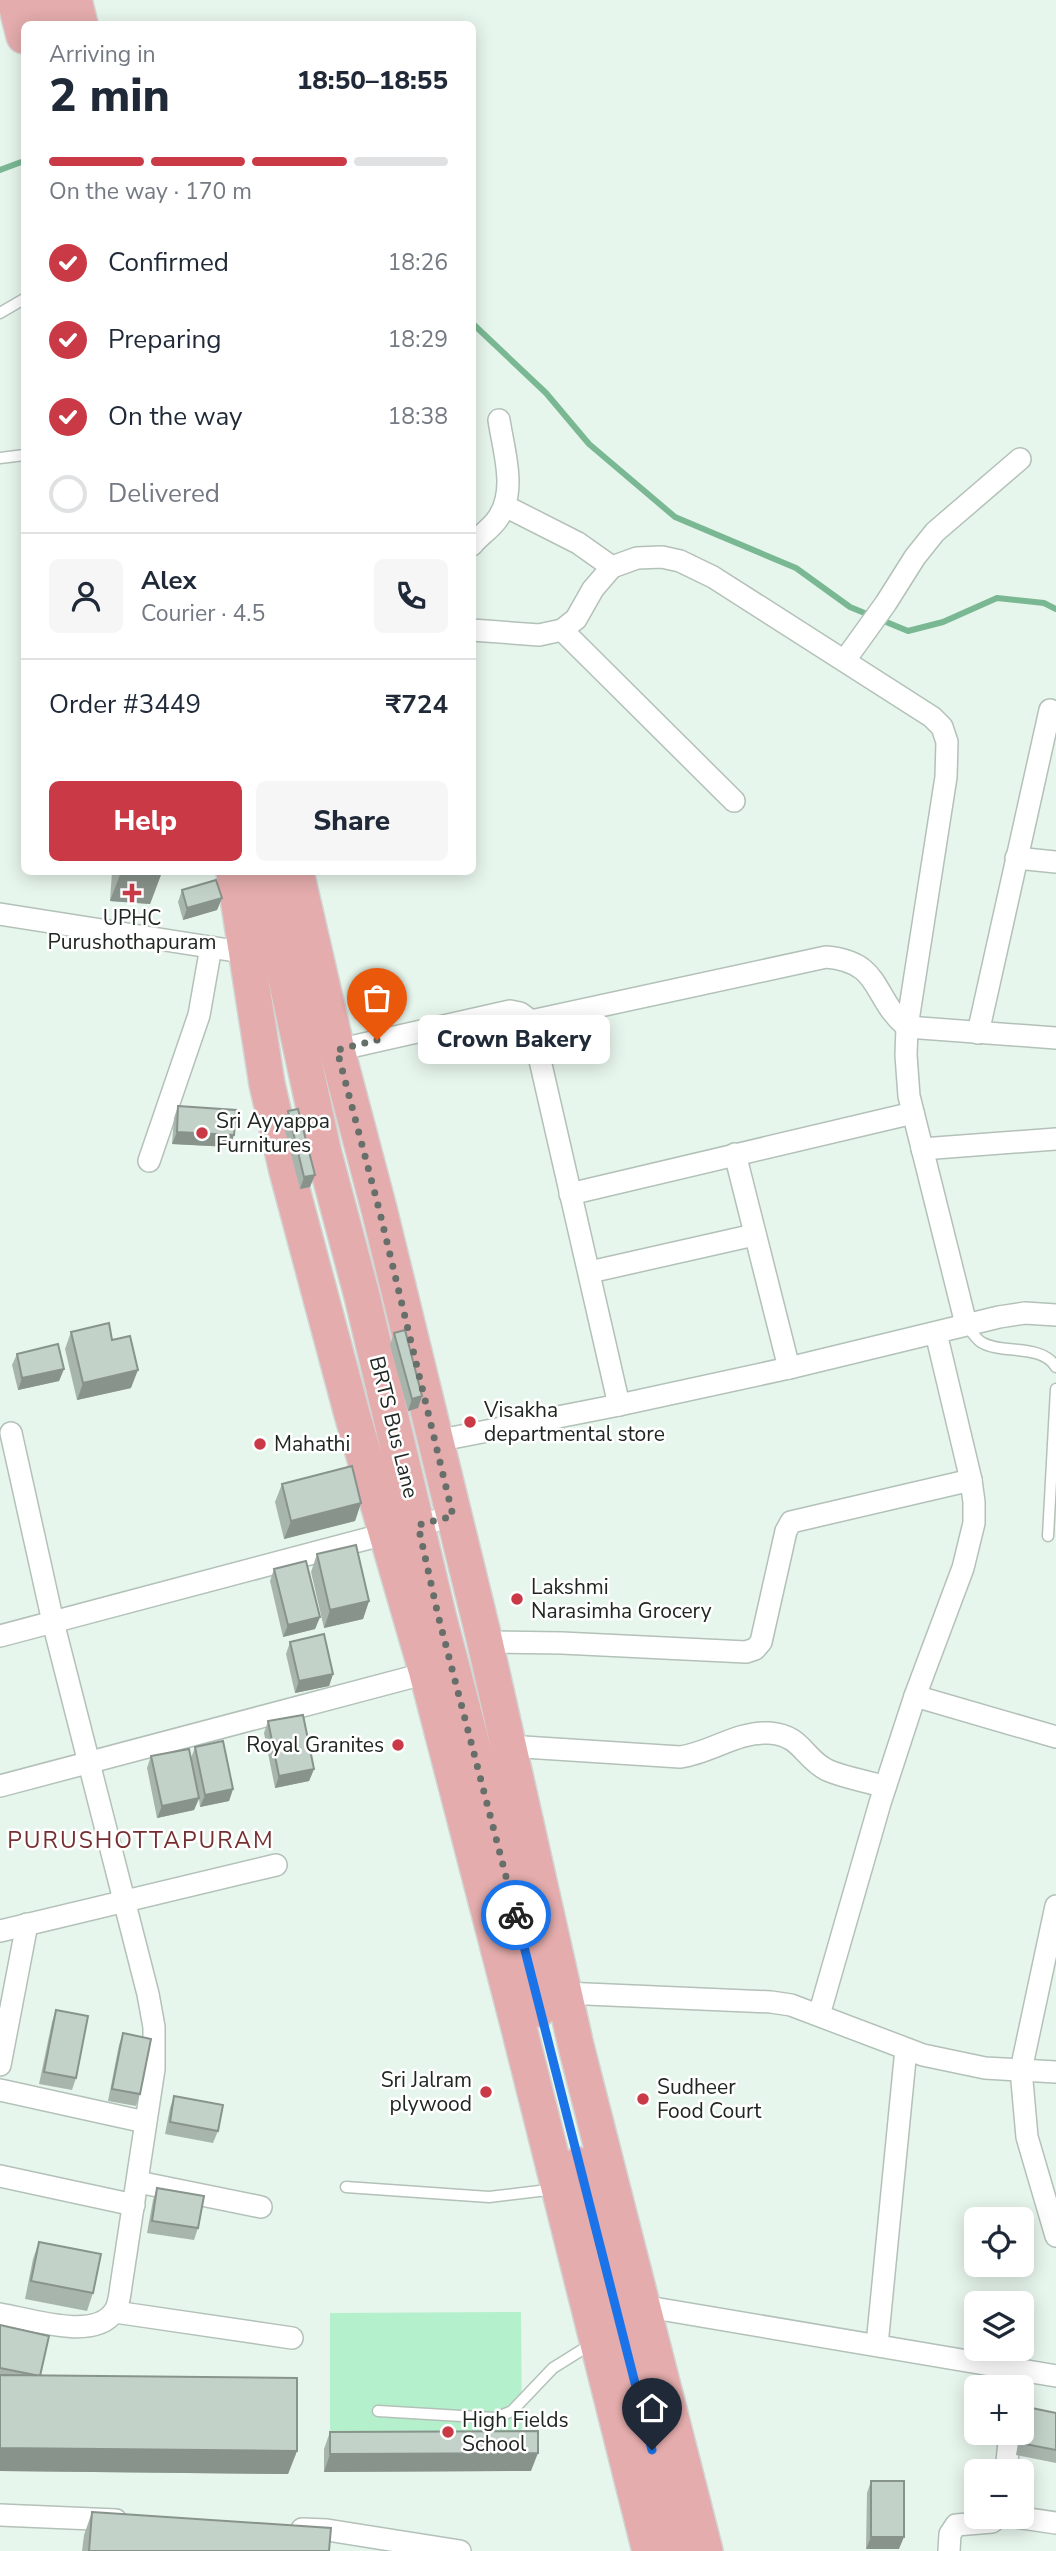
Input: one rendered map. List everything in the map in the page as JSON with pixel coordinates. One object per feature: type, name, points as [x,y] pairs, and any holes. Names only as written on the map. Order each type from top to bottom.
[{"type":"main road","points":[[15,0],[21,24]]},
{"type":"main road","points":[[43,0],[48,21]]},
{"type":"main road","points":[[74,0],[79,21]]},
{"type":"main road","points":[[235,875],[267,1084],[287,1171],[352,1414],[403,1528],[427,1673],[597,2341],[655,2549]]},
{"type":"main road","name":"BRTS Bus Lane","points":[[264,875],[321,1143],[362,1296],[403,1528],[438,1615],[655,2549]]},
{"type":"main road","points":[[297,875],[337,1050],[485,1642],[564,1993],[705,2551]]},
{"type":"street","points":[[476,541],[495,522],[505,506],[509,489],[499,420]]},
{"type":"street","points":[[845,660],[935,532],[1020,459]]},
{"type":"street","points":[[505,506],[578,543],[612,567]]},
{"type":"street","points":[[476,630],[539,635],[562,630],[576,619],[593,589],[612,567],[637,558],[662,557],[680,561],[713,577],[845,660],[932,717],[942,727],[947,742],[946,777],[907,1027],[907,1076],[913,1113],[966,1324]]},
{"type":"street","points":[[562,630],[734,801]]},
{"type":"street","points":[[978,1033],[1050,710]]},
{"type":"street","points":[[1017,858],[1056,862]]},
{"type":"street","points":[[0,914],[248,953]]},
{"type":"street","points":[[149,1161],[199,1015],[211,947]]},
{"type":"street","points":[[531,1021],[826,957],[850,962],[869,974],[888,1008],[907,1027],[1056,1038]]},
{"type":"street","points":[[337,1050],[510,1010],[531,1021],[619,1405]]},
{"type":"street","points":[[570,1194],[913,1113]]},
{"type":"street","points":[[922,1149],[1056,1139]]},
{"type":"street","points":[[735,1154],[789,1368]]},
{"type":"street","points":[[590,1272],[754,1235]]},
{"type":"street","points":[[436,1441],[789,1368],[966,1324],[1025,1313],[1056,1315]]},
{"type":"street","points":[[820,2015],[885,1787],[915,1696],[963,1568],[974,1523],[971,1480],[936,1333]]},
{"type":"street","points":[[0,2314],[79,2328],[96,2326],[115,2312],[138,2182],[154,2069],[154,2027],[148,1994],[53,1622],[11,1433]]},
{"type":"street","points":[[485,1642],[562,1643],[746,1653],[761,1642],[786,1531],[791,1522],[971,1480]]},
{"type":"street","points":[[0,1636],[453,1516]]},
{"type":"street","points":[[0,1786],[427,1673]]},
{"type":"street","points":[[915,1696],[1056,1737]]},
{"type":"street","points":[[508,1746],[680,1757],[697,1755],[733,1739],[767,1733],[789,1737],[828,1770],[885,1787]]},
{"type":"street","points":[[0,1931],[276,1865]]},
{"type":"street","points":[[1056,1906],[1021,2070],[1027,2137],[1052,2214],[1056,2236]]},
{"type":"street","points":[[0,2065],[27,1924]]},
{"type":"street","points":[[564,1993],[791,2005],[906,2049],[951,2062],[985,2068],[1056,2073]]},
{"type":"street","points":[[877,2345],[906,2049]]},
{"type":"street","points":[[0,2090],[145,2122]]},
{"type":"street","points":[[0,2176],[134,2205]]},
{"type":"street","points":[[138,2182],[261,2207]]},
{"type":"street","points":[[642,2306],[877,2345],[1003,2375]]},
{"type":"street","points":[[115,2312],[292,2338]]},
{"type":"street","points":[[1034,2377],[1056,2376]]},
{"type":"street","points":[[0,2515],[138,2521]]},
{"type":"street","points":[[1034,2520],[1056,2523]]},
{"type":"street","points":[[949,2551],[950,2533],[956,2525],[964,2524]]},
{"type":"street","points":[[288,2528],[327,2530],[460,2551]]},
{"type":"lane","points":[[0,313],[21,301]]},
{"type":"lane","points":[[0,458],[21,455]]},
{"type":"lane","points":[[966,1324],[978,1341],[990,1346],[1045,1356],[1056,1367]]},
{"type":"lane","points":[[1048,1536],[1056,1389]]},
{"type":"lane","points":[[346,2187],[489,2197],[560,2189]]},
{"type":"lane","points":[[378,2410],[495,2418],[512,2411],[553,2368],[597,2341]]},
{"type":"green space","points":[[521,2312],[522,2435],[330,2436],[330,2313]]},
{"type":"building","points":[[216,880],[222,898],[187,908],[182,890]]},
{"type":"building","points":[[178,1106],[236,1110],[234,1135],[177,1132]]},
{"type":"building","points":[[298,1109],[315,1175],[304,1177],[288,1111]]},
{"type":"building","points":[[109,1323],[112,1340],[130,1336],[138,1370],[83,1383],[71,1332]]},
{"type":"building","points":[[405,1330],[422,1396],[412,1399],[394,1333]]},
{"type":"building","points":[[58,1344],[64,1369],[22,1378],[17,1354]]},
{"type":"building","points":[[352,1466],[361,1503],[291,1521],[282,1484]]},
{"type":"building","points":[[356,1545],[369,1601],[330,1610],[317,1554]]},
{"type":"building","points":[[306,1561],[320,1617],[288,1625],[274,1569]]},
{"type":"building","points":[[324,1634],[333,1674],[299,1681],[290,1642]]},
{"type":"building","points":[[303,1715],[314,1769],[279,1776],[268,1721]]},
{"type":"building","points":[[223,1741],[233,1789],[205,1795],[195,1747]]},
{"type":"building","points":[[189,1749],[199,1798],[162,1806],[151,1756]]},
{"type":"building","points":[[56,2010],[88,2016],[76,2078],[44,2072]]},
{"type":"building","points":[[123,2033],[151,2039],[140,2094],[112,2089]]},
{"type":"building","points":[[174,2096],[223,2105],[218,2131],[170,2122]]},
{"type":"building","points":[[157,2188],[204,2196],[198,2228],[152,2221]]},
{"type":"building","points":[[39,2242],[101,2254],[93,2293],[31,2281]]},
{"type":"building","points":[[0,2325],[49,2336],[40,2376],[0,2368]]},
{"type":"building","points":[[0,2375],[297,2378],[297,2451],[0,2448]]},
{"type":"building","points":[[1034,2408],[1056,2413],[1056,2450],[1030,2445],[1034,2445]]},
{"type":"building","points":[[538,2431],[538,2453],[330,2454],[330,2432]]},
{"type":"building","points":[[871,2481],[904,2481],[904,2537],[871,2537]]},
{"type":"building","points":[[92,2512],[331,2528],[329,2551],[89,2551]]},
{"type":"waterway","points":[[0,170],[21,162]]},
{"type":"waterway","points":[[476,327],[546,393],[589,444],[675,517],[796,568],[850,607],[908,631],[943,622],[997,598],[1044,603],[1056,609]]},
{"type":"way so far","points":[[377,1040],[337,1050],[379,1209],[453,1516],[418,1525],[438,1615],[516,1915]]},
{"type":"place","name":"UPHC Purushothapuram","points":[[132,893]]},
{"type":"place","name":"Crown Bakery","points":[[377,1040]]},
{"type":"place","name":"Sri Ayyappa Furnitures","points":[[202,1133]]},
{"type":"place","name":"Visakha departmental store","points":[[470,1422]]},
{"type":"place","name":"Mahathi","points":[[260,1444]]},
{"type":"place","name":"Lakshmi Narasimha Grocery","points":[[517,1599]]},
{"type":"place","name":"Royal Granites","points":[[398,1745]]},
{"type":"place","name":"Sri Jalram plywood","points":[[486,2092]]},
{"type":"place","name":"Sudheer Food Court","points":[[643,2099]]},
{"type":"place","name":"High Fields School","points":[[448,2432]]},
{"type":"district","name":"PURUSHOTTAPURAM","points":[[141,1840]]},
{"type":"route","points":[[516,1915],[652,2450]]}]
